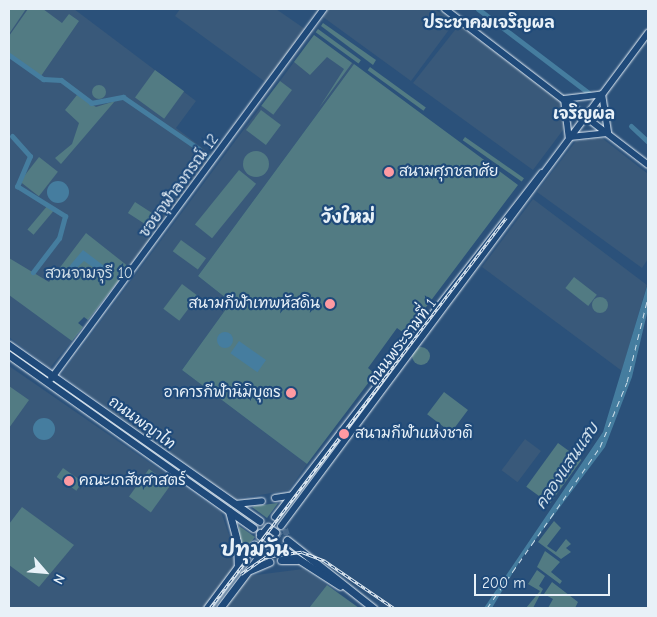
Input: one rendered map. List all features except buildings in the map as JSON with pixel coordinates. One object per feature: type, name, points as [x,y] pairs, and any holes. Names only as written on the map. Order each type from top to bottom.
[{"type":"main road","points":[[445,9],[648,165]]},
{"type":"main road","name":"ถนนพระรามที่ 1","points":[[275,517],[543,173],[648,33]]},
{"type":"main road","points":[[564,99],[602,94],[608,133]]},
{"type":"main road","points":[[564,99],[569,138],[608,133]]},
{"type":"main road","name":"ถนนพระรามที่ 1","points":[[283,528],[288,518],[527,192]]},
{"type":"main road","name":"ถนนพญาไท","points":[[9,345],[259,521]]},
{"type":"main road","name":"ถนนพญาไท","points":[[9,355],[253,528]]},
{"type":"main road","points":[[275,498],[292,495]]},
{"type":"main road","points":[[235,504],[262,501]]},
{"type":"main road","points":[[229,511],[237,539],[238,568]]},
{"type":"main road","points":[[245,522],[250,514]]},
{"type":"main road","points":[[268,527],[272,537],[261,534],[268,527]]},
{"type":"main road","points":[[288,540],[343,587]]},
{"type":"main road","points":[[208,608],[254,545]]},
{"type":"main road","points":[[281,548],[373,608]]},
{"type":"main road","points":[[220,608],[263,551]]},
{"type":"main road","points":[[281,560],[300,561]]},
{"type":"main road","points":[[248,572],[269,562]]},
{"type":"street","name":"ซอยจุฬาลงกรณ์ 12","points":[[48,383],[324,9]]},
{"type":"shaded area","points":[[9,9],[74,9],[196,101],[176,128],[212,155],[157,230],[151,226],[147,233],[152,237],[88,320],[84,317],[78,323],[83,327],[50,368],[9,337]]},
{"type":"shaded area","points":[[180,9],[276,9],[305,29],[268,84],[175,16]]},
{"type":"shaded area","points":[[329,9],[435,9],[454,23],[411,81],[323,17]]},
{"type":"shaded area","points":[[459,25],[559,101],[566,126],[533,170],[413,83]]},
{"type":"shaded area","points":[[314,35],[354,64],[198,276],[231,302],[182,370],[307,464],[289,490],[236,499],[61,375]]},
{"type":"shaded area","points":[[602,138],[648,174],[648,259],[642,268],[537,192],[576,141]]},
{"type":"shaded area","points":[[58,181],[68,188],[69,192],[62,202],[58,203],[48,196],[47,192],[54,182]]},
{"type":"shaded area","points":[[533,199],[647,285],[622,371],[482,267]]},
{"type":"shaded area","points":[[83,250],[112,272],[108,278],[84,261],[66,278],[62,275]]},
{"type":"shaded area","name":"คลองแสนแสบ","points":[[648,283],[648,309],[632,377],[605,447],[521,559],[492,608],[484,608],[603,432]]},
{"type":"shaded area","points":[[225,332],[231,334],[233,340],[231,346],[225,348],[219,346],[217,340],[219,334]]},
{"type":"shaded area","points":[[239,341],[266,360],[257,372],[230,353]]},
{"type":"shaded area","points":[[9,366],[221,512],[233,547],[233,569],[203,608],[9,608]]},
{"type":"shaded area","points":[[44,418],[52,421],[55,429],[52,437],[44,440],[36,437],[33,429],[36,421]]},
{"type":"shaded area","points":[[525,439],[541,451],[518,482],[502,470]]},
{"type":"shaded area","points":[[303,569],[327,585],[309,608],[225,608],[249,576]]},
{"type":"green space","points":[[9,9],[26,9],[9,34]]},
{"type":"green space","points":[[28,9],[43,9],[62,23],[69,14],[79,21],[41,76],[9,53],[9,36]]},
{"type":"green space","points":[[323,23],[376,60],[373,65],[321,26]]},
{"type":"green space","points":[[318,29],[361,60],[359,63],[316,32]]},
{"type":"green space","points":[[314,35],[352,63],[319,108],[344,69],[327,57],[310,75],[294,62]]},
{"type":"green space","name":"สนามกีฬาแห่งชาติ","points":[[354,64],[518,185],[402,339],[404,333],[397,328],[368,368],[375,374],[307,464],[182,370],[231,302],[198,276]]},
{"type":"green space","points":[[370,67],[426,108],[423,111],[368,70]]},
{"type":"green space","points":[[155,70],[184,91],[164,119],[135,98]]},
{"type":"green space","points":[[280,81],[292,90],[273,115],[261,106]]},
{"type":"green space","points":[[96,85],[102,85],[106,92],[102,99],[96,99],[92,95],[92,89]]},
{"type":"green space","points":[[77,95],[96,107],[115,101],[61,164],[55,158],[72,144],[79,123],[65,110]]},
{"type":"green space","points":[[261,110],[281,125],[266,145],[246,130]]},
{"type":"green space","points":[[465,137],[524,178],[522,182],[463,140]]},
{"type":"green space","points":[[256,151],[265,155],[269,164],[265,173],[256,177],[247,173],[243,164],[247,155]]},
{"type":"green space","points":[[39,157],[58,172],[39,196],[20,181]]},
{"type":"green space","points":[[239,170],[256,184],[212,238],[195,224]]},
{"type":"green space","points":[[135,202],[160,218],[153,229],[128,213]]},
{"type":"green space","points":[[48,205],[54,210],[34,235],[27,230]]},
{"type":"green space","name":"สวนจามจุรี 10","points":[[86,233],[129,267],[88,320],[84,317],[78,323],[83,327],[72,341],[9,295],[9,258],[49,282]]},
{"type":"green space","points":[[181,240],[206,258],[198,270],[173,251]]},
{"type":"green space","points":[[574,277],[597,295],[588,306],[565,288]]},
{"type":"green space","points":[[182,284],[198,296],[179,321],[163,309]]},
{"type":"green space","points":[[597,297],[603,297],[608,302],[606,311],[597,313],[592,308],[592,302]]},
{"type":"green space","points":[[421,347],[427,350],[430,356],[427,362],[421,365],[415,362],[412,356],[415,350]]},
{"type":"green space","points":[[9,386],[29,400],[9,428]]},
{"type":"green space","points":[[444,392],[468,410],[451,432],[427,414]]},
{"type":"green space","points":[[558,443],[581,460],[550,504],[526,487]]},
{"type":"green space","points":[[63,468],[83,482],[76,491],[57,477]]},
{"type":"green space","points":[[149,469],[171,485],[151,512],[129,497]]},
{"type":"green space","points":[[278,503],[267,518],[252,507],[255,506]]},
{"type":"green space","points":[[22,507],[74,545],[39,587],[9,565],[9,524]]},
{"type":"green space","points":[[554,521],[561,528],[547,546],[556,552],[566,539],[571,544],[566,548],[571,552],[561,559],[538,542]]},
{"type":"green space","points":[[239,526],[255,537],[242,553],[239,534]]},
{"type":"green space","points":[[545,551],[560,562],[551,572],[562,581],[560,584],[537,567]]},
{"type":"green space","points":[[537,570],[545,576],[539,586],[543,589],[533,608],[526,608],[540,591],[528,584]]},
{"type":"green space","points":[[552,582],[578,602],[575,608],[548,608],[553,599],[544,594]]},
{"type":"green space","points":[[327,585],[359,608],[309,608]]},
{"type":"waterway","points":[[478,9],[590,94]]},
{"type":"waterway","points":[[9,55],[43,79],[61,80],[91,103],[123,97],[199,149]]},
{"type":"waterway","points":[[631,126],[648,142]]},
{"type":"waterway","points":[[12,136],[30,156],[17,186],[65,216],[59,238],[33,272]]},
{"type":"waterway","points":[[205,154],[208,157]]},
{"type":"ferry route","points":[[487,608],[600,447],[627,382],[648,297]]},
{"type":"tunnel","points":[[285,529],[288,539]]},
{"type":"tunnel","points":[[275,532],[287,540]]},
{"type":"tunnel","points":[[263,551],[270,541]]},
{"type":"railway","points":[[210,608],[506,218]]},
{"type":"railway","points":[[241,574],[265,557],[302,552],[325,561],[394,608]]},
{"type":"place","name":"สนามศุภชลาศัย","points":[[389,172]]},
{"type":"place","name":"สนามกีฬาเทพหัสดิน","points":[[330,304]]},
{"type":"place","name":"อาคารกีฬานิมิบุตร","points":[[291,393]]},
{"type":"place","name":"สนามกีฬาแห่งชาติ","points":[[344,434]]},
{"type":"place","name":"คณะเภสัชศาสตร์","points":[[69,481]]},
{"type":"district","name":"ประชาคมเจริญผล","points":[[489,23]]},
{"type":"district","name":"เจริญผล","points":[[584,114]]},
{"type":"district","name":"วังใหม่","points":[[348,218]]},
{"type":"district","name":"ปทุมวัน","points":[[255,549]]}]
